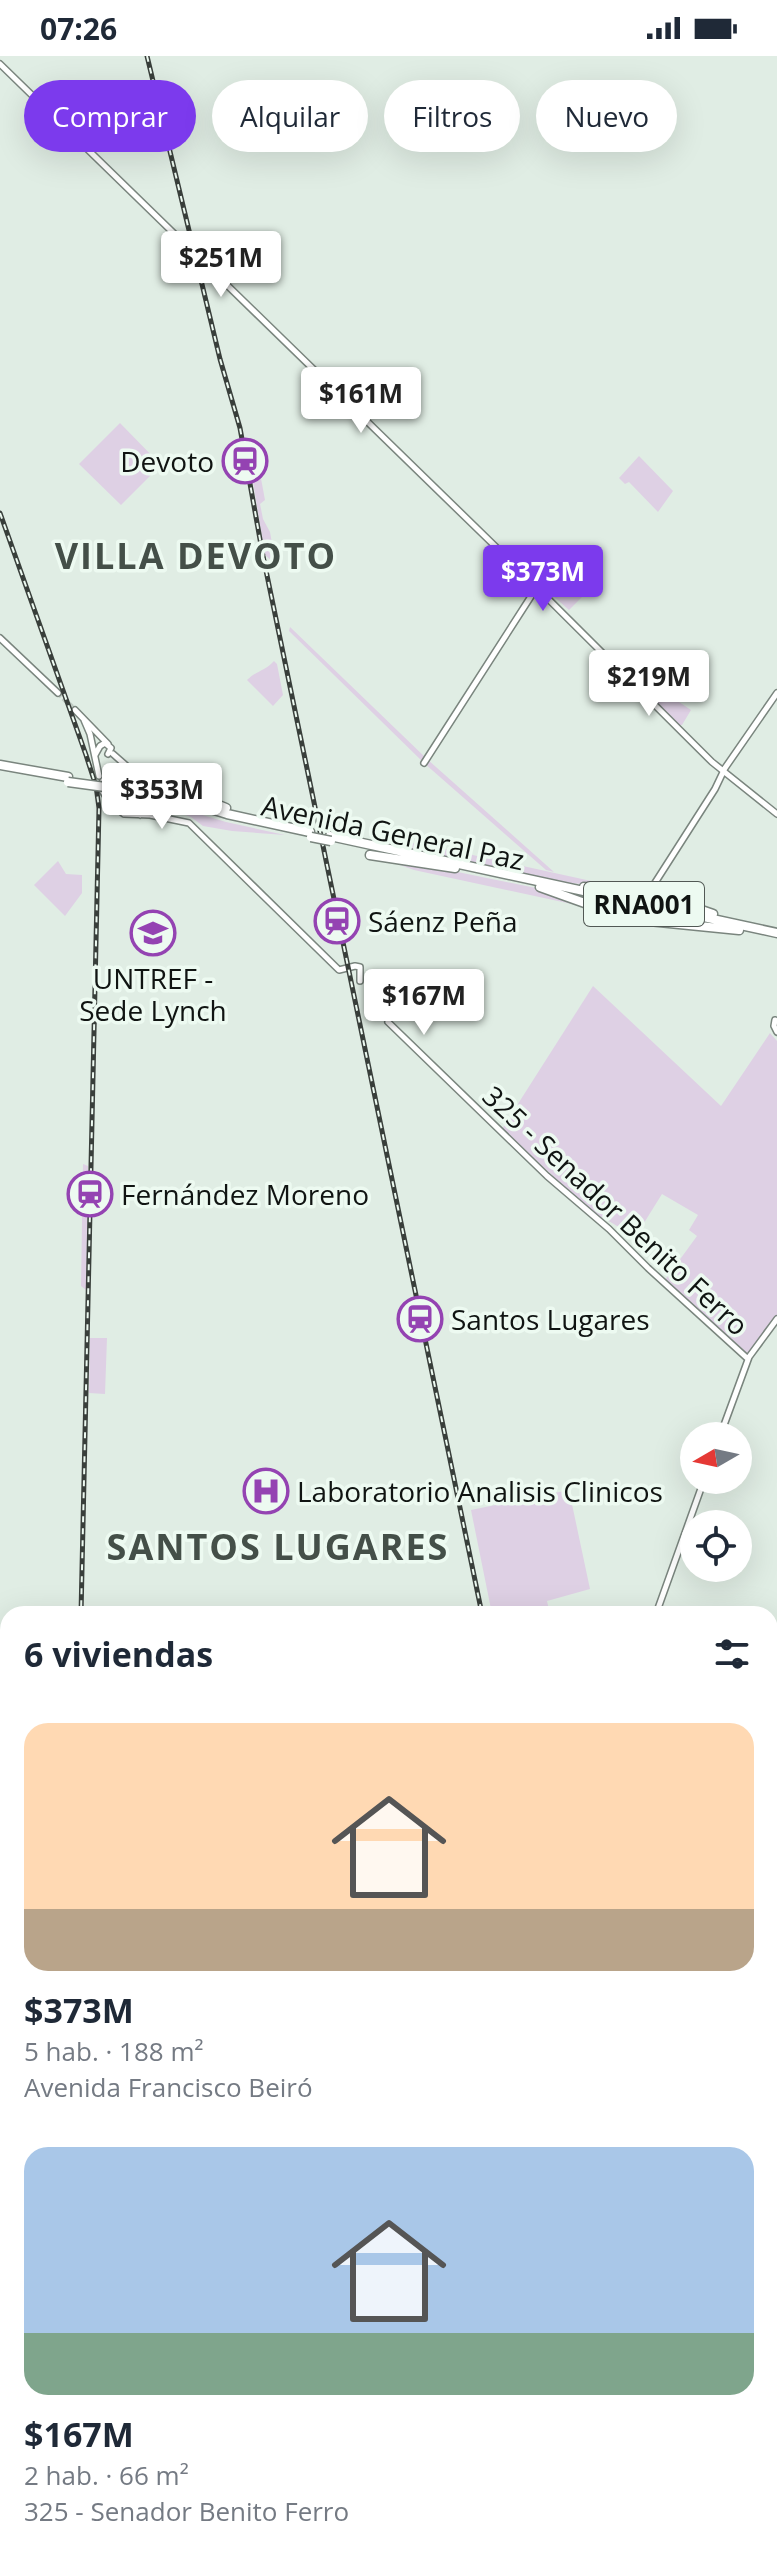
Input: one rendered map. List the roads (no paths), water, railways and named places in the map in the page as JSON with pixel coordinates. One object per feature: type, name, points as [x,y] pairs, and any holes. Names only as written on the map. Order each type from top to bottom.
[{"type":"highway","name":"Avenida General Paz","points":[[0,767],[150,790],[227,814],[330,839],[541,884]]},
{"type":"highway","name":"Avenida General Paz","points":[[102,782],[226,818],[310,834]]},
{"type":"highway","points":[[194,795],[284,826]]},
{"type":"highway","name":"Avenida General Paz","points":[[330,839],[777,936]]},
{"type":"highway","points":[[370,855],[455,868]]},
{"type":"highway","points":[[541,884],[644,896]]},
{"type":"highway","points":[[541,884],[621,916]]},
{"type":"highway","points":[[661,896],[743,928]]},
{"type":"highway","points":[[637,917],[743,928]]},
{"type":"main road","points":[[0,64],[724,772],[777,814]]},
{"type":"main road","points":[[424,763],[537,587]]},
{"type":"main road","points":[[0,638],[58,693]]},
{"type":"main road","points":[[637,917],[644,896],[777,693]]},
{"type":"main road","points":[[75,710],[108,744],[112,754]]},
{"type":"main road","points":[[84,720],[101,753],[112,754],[130,769],[128,776],[121,780]]},
{"type":"main road","points":[[89,731],[110,803],[128,815],[189,823],[339,970],[360,967],[360,981]]},
{"type":"main road","points":[[94,756],[102,744],[108,744]]},
{"type":"main road","points":[[102,782],[101,761],[112,754]]},
{"type":"main road","points":[[140,815],[145,807],[142,799]]},
{"type":"main road","name":"325 - Senador Benito Ferro","points":[[388,1022],[547,1176],[609,1229],[748,1359]]},
{"type":"main road","points":[[773,1022],[777,1034]]},
{"type":"main road","points":[[725,1422],[748,1359],[777,1319]]},
{"type":"main road","points":[[659,1606],[699,1494]]},
{"type":"tunnel","points":[[58,693],[75,710]]},
{"type":"railway","points":[[147,56],[220,359],[240,428],[263,556],[480,1606]]},
{"type":"railway","points":[[0,513],[86,755],[99,808],[81,1606]]},
{"type":"place","name":"Devoto","points":[[245,461]]},
{"type":"place","name":"Sáenz Peña","points":[[337,921]]},
{"type":"place","name":"UNTREF - Sede Lynch","points":[[153,933]]},
{"type":"place","name":"Fernández Moreno","points":[[90,1194]]},
{"type":"place","name":"Santos Lugares","points":[[420,1319]]},
{"type":"place","name":"Laboratorio Analisis Clinicos","points":[[266,1491]]},
{"type":"district","name":"VILLA DEVOTO","points":[[196,555]]},
{"type":"district","name":"SANTOS LUGARES","points":[[278,1546]]}]
